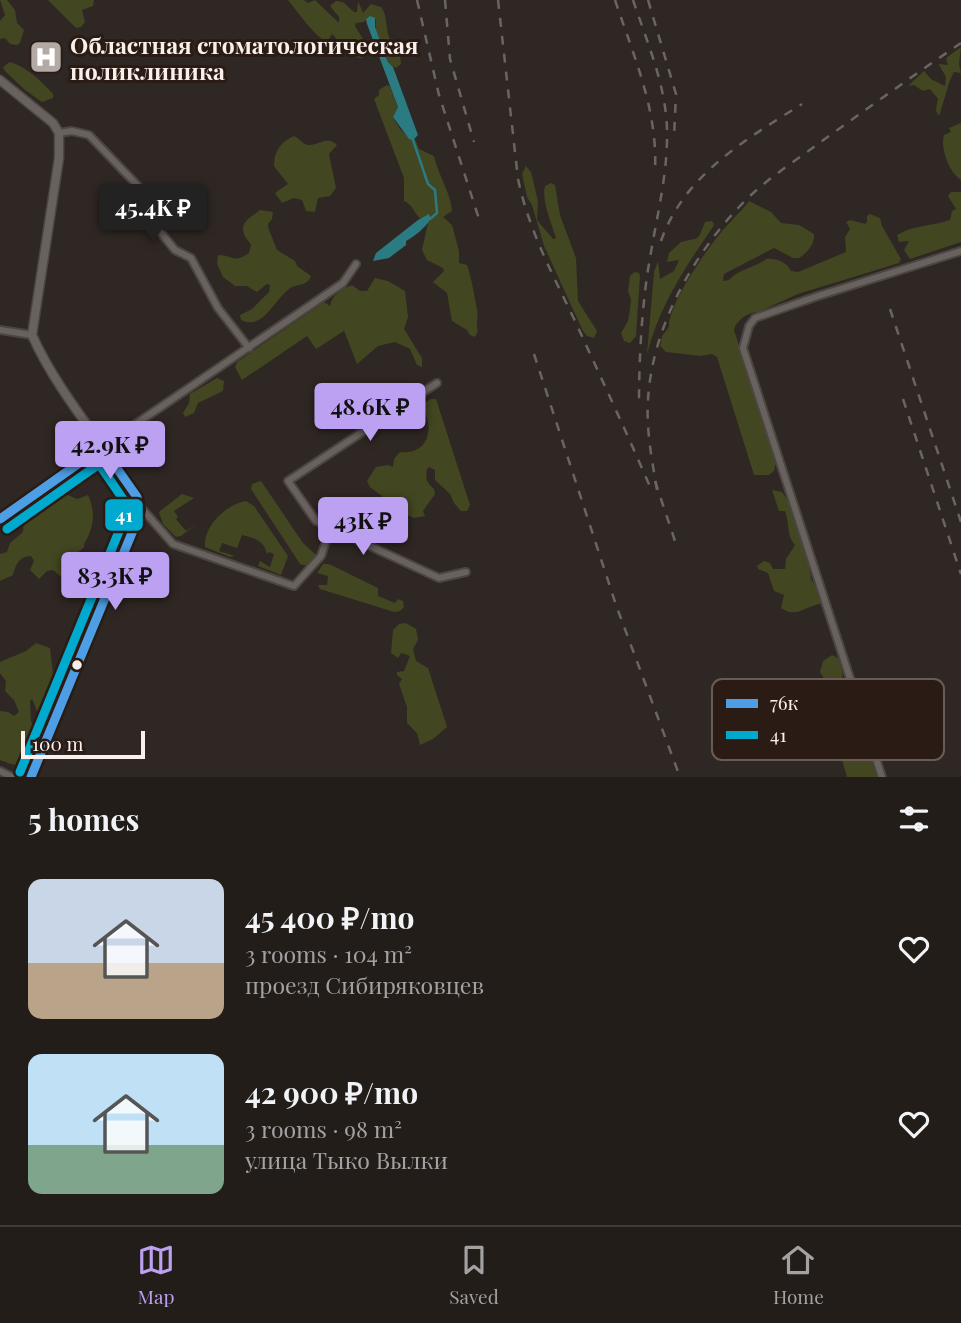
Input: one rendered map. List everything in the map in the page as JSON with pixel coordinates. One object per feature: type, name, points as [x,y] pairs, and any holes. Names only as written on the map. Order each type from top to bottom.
[{"type":"street","points":[[0,80],[53,123],[59,133],[59,158],[32,335],[39,351],[139,501],[136,522],[32,777]]},
{"type":"street","points":[[59,133],[72,131],[89,135],[139,187],[158,229],[175,250],[191,258],[218,307],[249,348]]},
{"type":"street","points":[[850,679],[743,348],[746,334],[755,318],[961,251]]},
{"type":"street","points":[[0,519],[343,283],[356,264]]},
{"type":"street","points":[[0,330],[32,335]]},
{"type":"street","points":[[437,383],[288,481],[316,520],[439,578],[466,572]]},
{"type":"street","points":[[139,510],[144,511],[173,544],[294,586],[321,556],[331,527]]},
{"type":"street","points":[[876,760],[882,777]]},
{"type":"street","points":[[0,771],[12,777]]},
{"type":"green space","points":[[0,0],[7,0],[15,10],[17,23],[24,30],[17,45],[10,44],[5,38],[0,39],[0,21],[5,15]]},
{"type":"green space","points":[[48,0],[94,0],[93,6],[82,10],[85,22],[76,28]]},
{"type":"green space","points":[[288,0],[304,0],[308,3],[315,0],[339,23],[339,17],[330,6],[336,1],[343,2],[354,12],[357,12],[358,1],[363,13],[371,4],[381,7],[386,17],[390,39],[399,47],[401,64],[396,68],[382,54],[377,40],[376,20],[368,17],[364,22],[356,23],[355,26],[365,42],[363,58],[346,56],[342,45],[332,34],[327,42],[322,39]]},
{"type":"green space","points":[[961,47],[961,73],[954,72],[939,116],[936,111],[938,98],[930,89],[923,91],[914,85],[908,86],[924,71],[931,79],[945,86],[946,77],[939,64],[948,65],[946,58]]},
{"type":"green space","points":[[10,62],[33,75],[53,94],[53,98],[42,102],[25,90],[5,71],[3,67]]},
{"type":"green space","points":[[390,86],[398,107],[393,117],[407,136],[415,139],[419,149],[434,156],[449,197],[452,211],[443,217],[452,225],[459,251],[459,263],[467,265],[470,276],[477,312],[478,331],[475,337],[452,321],[447,293],[433,282],[444,271],[427,260],[422,250],[431,219],[429,215],[421,219],[404,201],[404,178],[374,99],[379,95],[379,90]]},
{"type":"green space","points":[[961,123],[961,180],[949,166],[943,140],[944,135],[951,132],[949,128]]},
{"type":"green space","points":[[294,136],[307,145],[330,141],[337,145],[329,154],[336,188],[330,196],[318,198],[315,212],[306,211],[302,200],[294,198],[282,203],[275,193],[288,184],[274,166],[275,156],[282,144]]},
{"type":"green space","points":[[526,166],[531,172],[538,201],[537,220],[553,239],[556,238],[544,191],[545,186],[551,183],[555,185],[560,215],[576,258],[578,301],[597,331],[594,338],[583,331],[544,246],[532,205],[527,197],[522,174]]},
{"type":"green space","points":[[951,192],[961,192],[961,242],[910,259],[904,250],[909,241],[899,242],[897,235],[910,229],[950,220],[952,211],[956,209],[948,196]]},
{"type":"green space","points":[[749,201],[771,212],[781,223],[799,225],[814,234],[812,245],[799,258],[793,258],[774,248],[724,274],[723,281],[766,259],[781,261],[791,271],[798,272],[846,252],[845,237],[850,229],[846,222],[850,220],[865,224],[870,214],[880,218],[901,259],[899,263],[798,294],[747,315],[735,326],[734,330],[776,461],[774,471],[769,475],[754,475],[717,357],[712,354],[700,356],[666,352],[660,346],[662,336],[669,327],[674,306],[688,279],[713,243]]},
{"type":"green space","points":[[260,210],[273,212],[268,227],[277,250],[295,261],[297,266],[311,276],[307,282],[289,289],[262,318],[249,322],[241,320],[240,315],[252,309],[269,292],[270,285],[267,284],[257,292],[247,286],[235,286],[223,277],[217,264],[218,255],[236,258],[249,253],[251,245],[243,226]]},
{"type":"green space","points":[[712,221],[713,227],[683,272],[658,320],[647,354],[654,272],[658,261],[660,279],[674,271],[679,260],[667,262],[669,253],[681,242],[698,238],[705,222]]},
{"type":"green space","points":[[635,272],[640,276],[636,336],[630,343],[624,341],[621,333],[628,321],[630,276]]},
{"type":"green space","points":[[375,278],[388,281],[405,291],[408,317],[404,329],[422,358],[422,367],[417,365],[410,349],[395,342],[378,346],[357,364],[343,328],[344,331],[316,349],[307,336],[242,380],[235,367],[237,362],[324,302],[330,306],[335,295],[341,290],[352,285],[360,291],[367,291]]},
{"type":"green space","points":[[217,378],[224,381],[223,391],[198,403],[194,413],[185,417],[183,413],[189,403],[190,394]]},
{"type":"green space","points":[[436,399],[470,505],[467,511],[461,511],[450,494],[435,480],[435,470],[429,467],[426,478],[435,494],[423,511],[425,516],[414,518],[393,508],[367,481],[376,467],[393,467],[394,459],[400,452],[410,452],[424,444],[428,422],[421,405]]},
{"type":"green space","points":[[261,481],[303,543],[316,555],[308,566],[300,564],[251,489],[252,484]]},
{"type":"green space","points":[[54,489],[77,499],[88,495],[91,501],[93,520],[84,547],[65,564],[75,578],[89,576],[103,581],[88,615],[82,613],[80,607],[87,595],[84,586],[70,585],[53,570],[47,571],[39,579],[30,570],[34,561],[31,556],[20,560],[13,575],[0,581],[0,554],[7,552],[10,543],[23,532],[26,517],[33,507]]},
{"type":"green space","points":[[772,490],[782,492],[787,499],[809,564],[811,579],[821,595],[820,604],[796,612],[781,608],[784,595],[774,591],[768,573],[757,566],[764,561],[770,563],[773,569],[785,569],[786,559],[795,545],[790,537],[785,511],[779,511]]},
{"type":"green space","points":[[182,494],[194,498],[174,511],[178,517],[176,519],[186,531],[198,523],[181,536],[176,537],[163,524],[159,512]]},
{"type":"green space","points":[[246,501],[254,506],[288,556],[281,575],[258,566],[260,561],[270,567],[274,554],[267,554],[264,546],[254,539],[242,535],[237,548],[222,543],[219,551],[235,556],[230,557],[205,547],[208,531],[218,517],[231,506]]},
{"type":"green space","points":[[323,564],[329,564],[378,588],[378,596],[395,603],[398,599],[403,601],[404,607],[394,612],[320,589],[318,585],[327,585],[328,576],[317,573]]},
{"type":"green space","points":[[406,623],[416,629],[418,640],[413,649],[416,661],[428,668],[447,727],[433,739],[420,745],[417,733],[407,723],[407,707],[399,684],[402,679],[397,675],[397,672],[404,671],[410,656],[401,653],[398,658],[391,653],[393,630],[399,624]]},
{"type":"green space","points":[[79,630],[80,641],[46,716],[37,711],[32,699],[30,701],[31,721],[40,738],[31,760],[16,765],[0,760],[0,711],[14,716],[19,712],[14,700],[5,691],[6,681],[0,673],[0,662],[26,651],[36,643],[50,648],[53,674],[57,674],[70,637]]},
{"type":"green space","points":[[832,655],[838,658],[842,679],[824,679],[820,672],[823,661]]},
{"type":"green space","points":[[842,760],[871,760],[877,777],[847,777]]},
{"type":"water","points":[[370,16],[375,18],[375,34],[384,58],[393,67],[418,135],[413,140],[409,139],[393,117],[398,107],[367,24],[366,19]]},
{"type":"water","points":[[429,214],[431,219],[406,241],[406,245],[389,258],[373,261],[376,253]]},
{"type":"waterway","points":[[374,28],[386,61]]},
{"type":"waterway","points":[[412,137],[428,184],[435,190],[437,213],[430,219]]},
{"type":"railway","points":[[417,0],[439,95],[480,222]]},
{"type":"railway","points":[[445,0],[450,59],[474,142]]},
{"type":"railway","points":[[498,0],[518,179],[528,217],[651,489]]},
{"type":"railway","points":[[615,0],[649,105],[655,171]]},
{"type":"railway","points":[[633,0],[659,80],[667,130],[664,178],[643,311],[639,403]]},
{"type":"railway","points":[[648,0],[676,94],[674,137]]},
{"type":"railway","points":[[657,490],[648,422],[651,373],[666,321],[677,296],[705,249],[739,207],[768,180],[961,43]]},
{"type":"railway","points":[[661,241],[671,218],[701,178],[738,146],[802,104]]},
{"type":"railway","points":[[890,309],[961,522]]},
{"type":"railway","points":[[534,354],[616,605],[680,777]]},
{"type":"railway","points":[[903,399],[961,574]]},
{"type":"railway","points":[[655,481],[675,541]]},
{"type":"transit line","name":"76к","points":[[0,519],[102,447],[137,497],[139,510],[134,528],[31,777]]},
{"type":"transit line","name":"41","points":[[7,529],[99,464],[125,502],[122,524],[20,772]]},
{"type":"place","name":"Областная стоматологическая поликлиника","points":[[46,57]]}]
